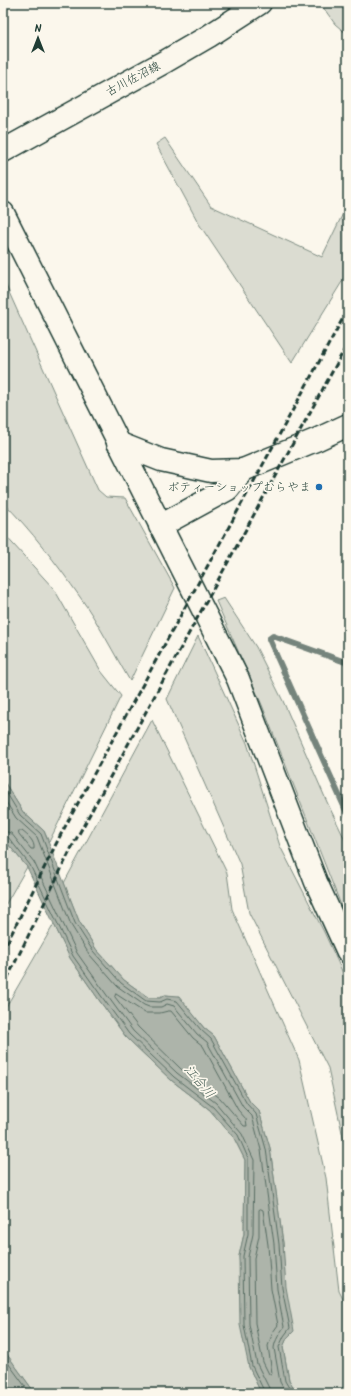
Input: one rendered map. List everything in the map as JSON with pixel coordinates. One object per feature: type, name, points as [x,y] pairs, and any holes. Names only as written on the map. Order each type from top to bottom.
[{"type":"street","name":"古川佐沼線","points":[[3,151],[172,58],[260,3]]},
{"type":"street","points":[[3,213],[238,679],[316,882],[348,952]]},
{"type":"street","points":[[118,443],[161,460],[211,471],[243,470],[348,425]]},
{"type":"street","points":[[160,526],[228,490],[243,470]]},
{"type":"shaded area","points":[[320,3],[348,3],[348,35],[335,24]]},
{"type":"shaded area","points":[[165,138],[211,206],[322,257],[348,203],[348,272],[292,363],[199,224],[156,144]]},
{"type":"shaded area","points":[[3,279],[98,490],[106,497],[125,498],[175,588],[130,681],[87,607],[34,536],[3,502]]},
{"type":"shaded area","points":[[3,533],[54,589],[101,671],[121,696],[49,842],[44,831],[23,812],[3,780]]},
{"type":"shaded area","points":[[224,598],[256,647],[283,701],[348,846],[348,923],[262,705],[216,601]]},
{"type":"shaded area","points":[[198,636],[247,743],[280,846],[324,932],[348,984],[348,1160],[328,1068],[249,913],[240,864],[167,699]]},
{"type":"shaded area","points":[[152,720],[227,873],[232,909],[299,1060],[326,1178],[339,1291],[348,1309],[348,1393],[297,1393],[289,1380],[283,1347],[287,1338],[283,1243],[270,1148],[259,1111],[250,1102],[214,1036],[204,1028],[179,997],[166,995],[160,998],[149,998],[124,980],[96,949],[79,921],[64,883]]},
{"type":"shaded area","points":[[3,838],[27,867],[3,909]]},
{"type":"shaded area","points":[[54,924],[70,958],[126,1037],[171,1080],[210,1110],[234,1138],[245,1160],[244,1234],[239,1256],[249,1367],[261,1393],[35,1393],[3,1349],[3,1012]]},
{"type":"water","name":"江合川","points":[[3,780],[23,812],[44,831],[79,921],[96,949],[124,980],[149,998],[160,998],[165,995],[179,996],[204,1028],[214,1036],[250,1102],[259,1111],[270,1148],[283,1243],[286,1287],[294,1331],[287,1338],[283,1347],[289,1380],[297,1393],[261,1393],[249,1367],[240,1325],[239,1256],[244,1234],[245,1160],[234,1138],[210,1110],[171,1080],[126,1037],[70,958],[27,867],[3,838]]},
{"type":"water","points":[[3,1349],[35,1393],[3,1393]]},
{"type":"waterway","points":[[348,663],[273,636],[269,639],[348,815]]},
{"type":"railway","points":[[3,951],[60,836],[348,309]]},
{"type":"railway","points":[[3,987],[74,843],[348,343]]},
{"type":"place","name":"ボティーショップむらやま","points":[[319,487]]}]
